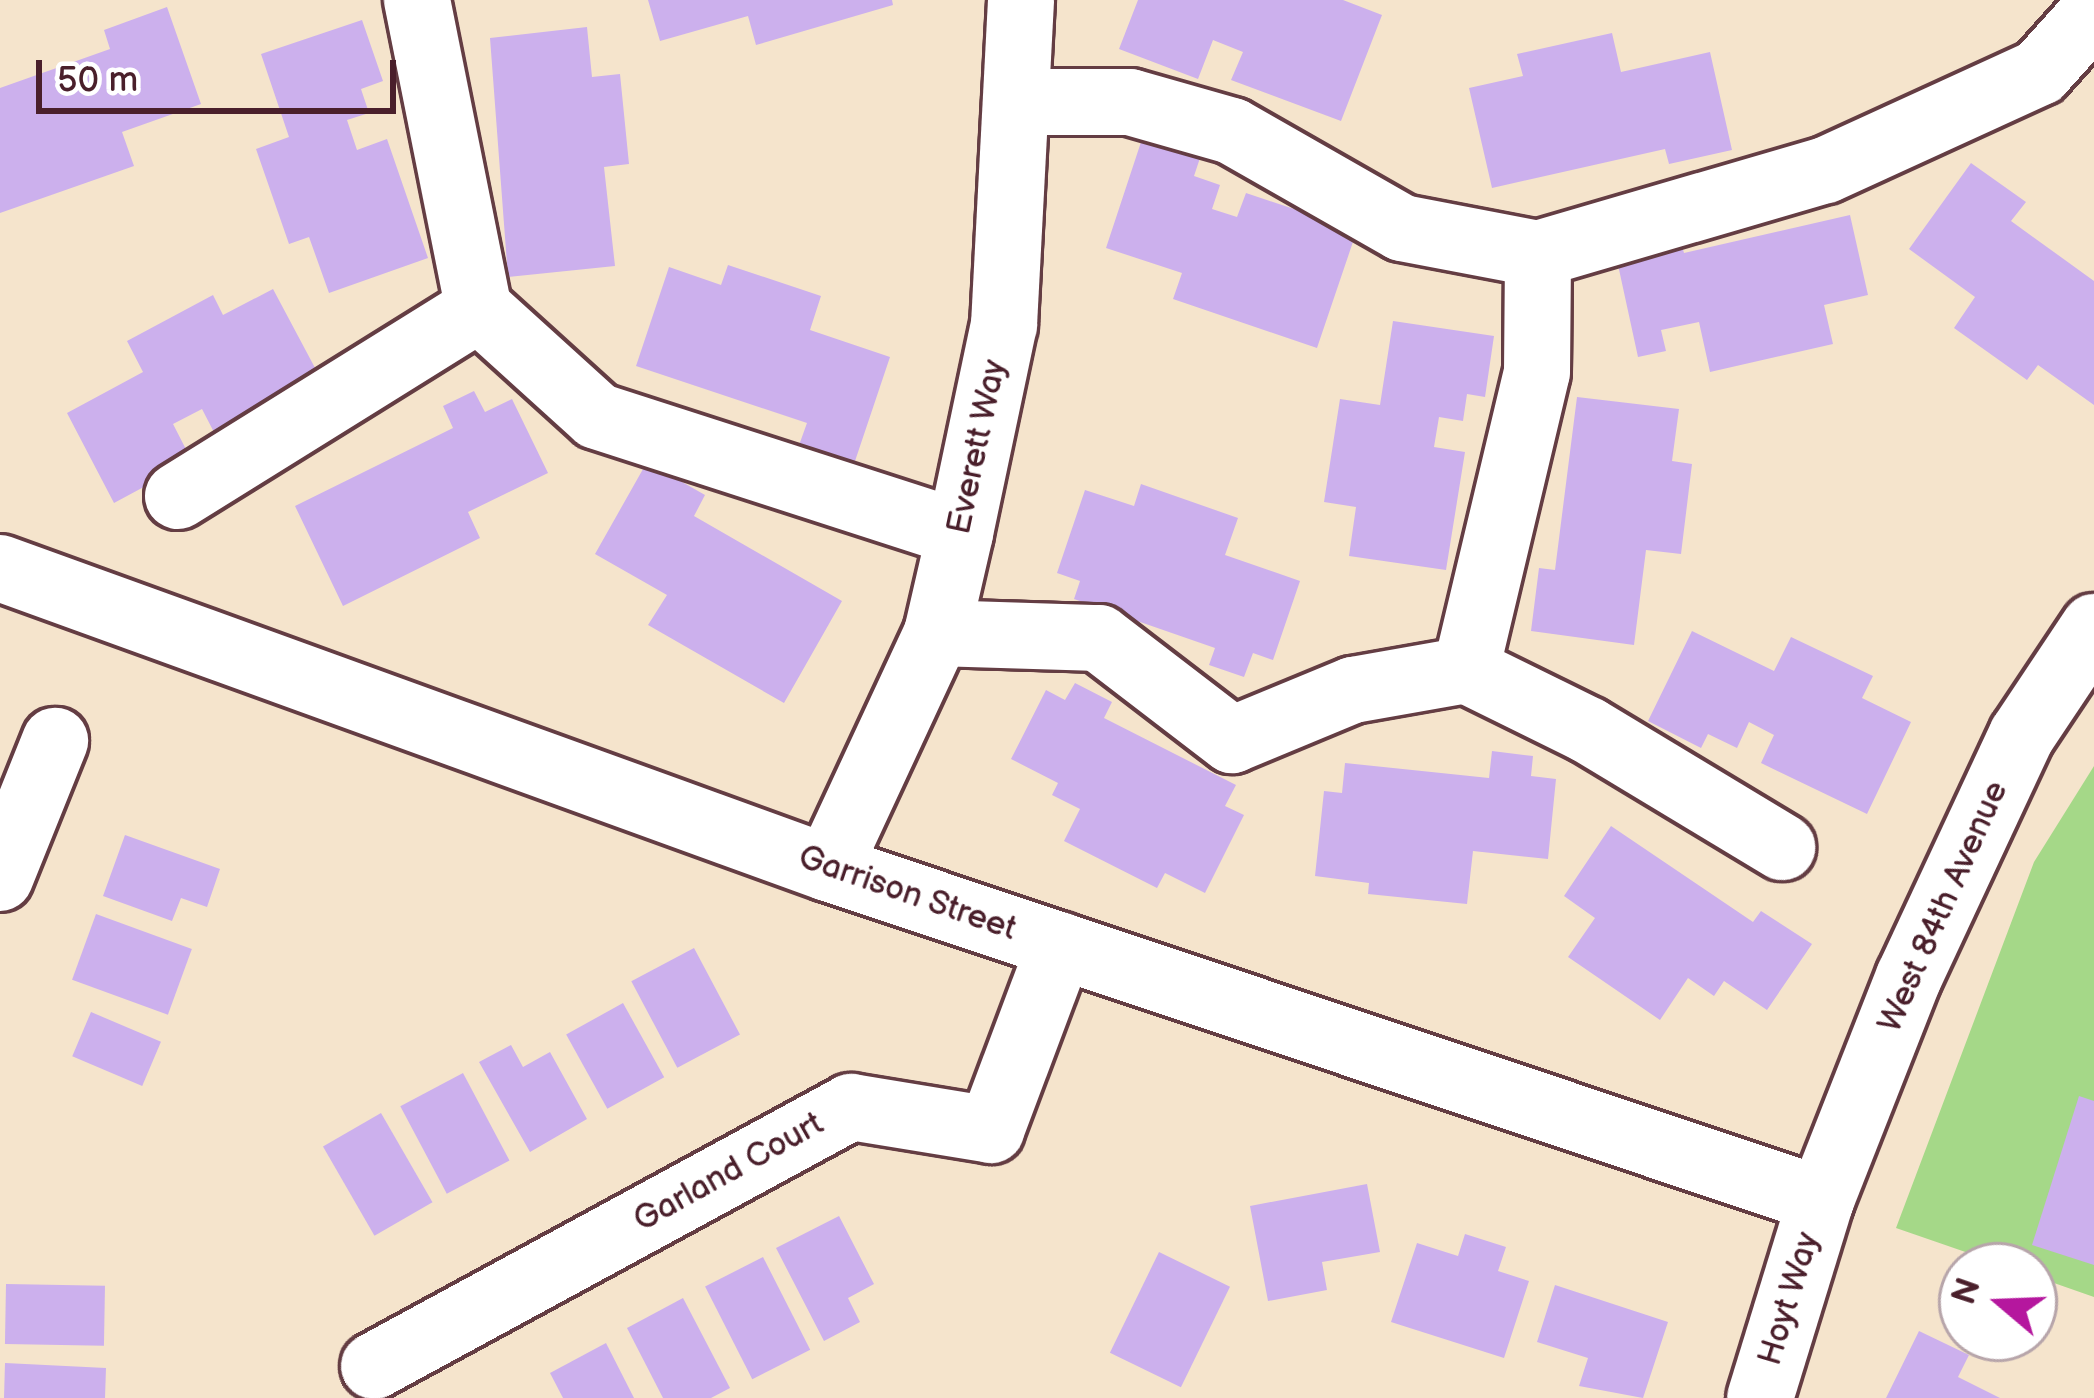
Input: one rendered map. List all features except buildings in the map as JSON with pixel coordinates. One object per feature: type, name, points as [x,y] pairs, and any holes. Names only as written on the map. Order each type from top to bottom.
[{"type":"street","points":[[417,0],[479,309],[597,416],[960,533]]},
{"type":"street","name":"Everett Way","points":[[828,868],[937,633],[960,533],[1004,326],[1021,0]]},
{"type":"street","points":[[1017,102],[1130,102],[1232,131],[1402,228],[1538,254],[1826,170],[2040,72],[2094,12]]},
{"type":"street","points":[[1466,670],[1537,372],[1538,254]]},
{"type":"street","points":[[178,496],[479,309]]},
{"type":"street","name":"Garrison Street","points":[[0,568],[828,868],[1821,1200]]},
{"type":"street","name":"West 84th Avenue","points":[[1821,1200],[1909,977],[2022,735],[2094,627]]},
{"type":"street","points":[[937,633],[1099,638],[1232,740],[1353,691],[1466,670],[1588,730],[1782,847]]},
{"type":"street","points":[[0,878],[55,741]]},
{"type":"street","name":"Garland Court","points":[[374,1366],[850,1107],[991,1130],[1060,946]]},
{"type":"street","name":"Hoyt Way","points":[[1760,1398],[1821,1200]]},
{"type":"green space","points":[[2094,766],[2094,1297],[2058,1284],[2058,1242],[1938,1243],[1896,1228],[2034,862]]}]
